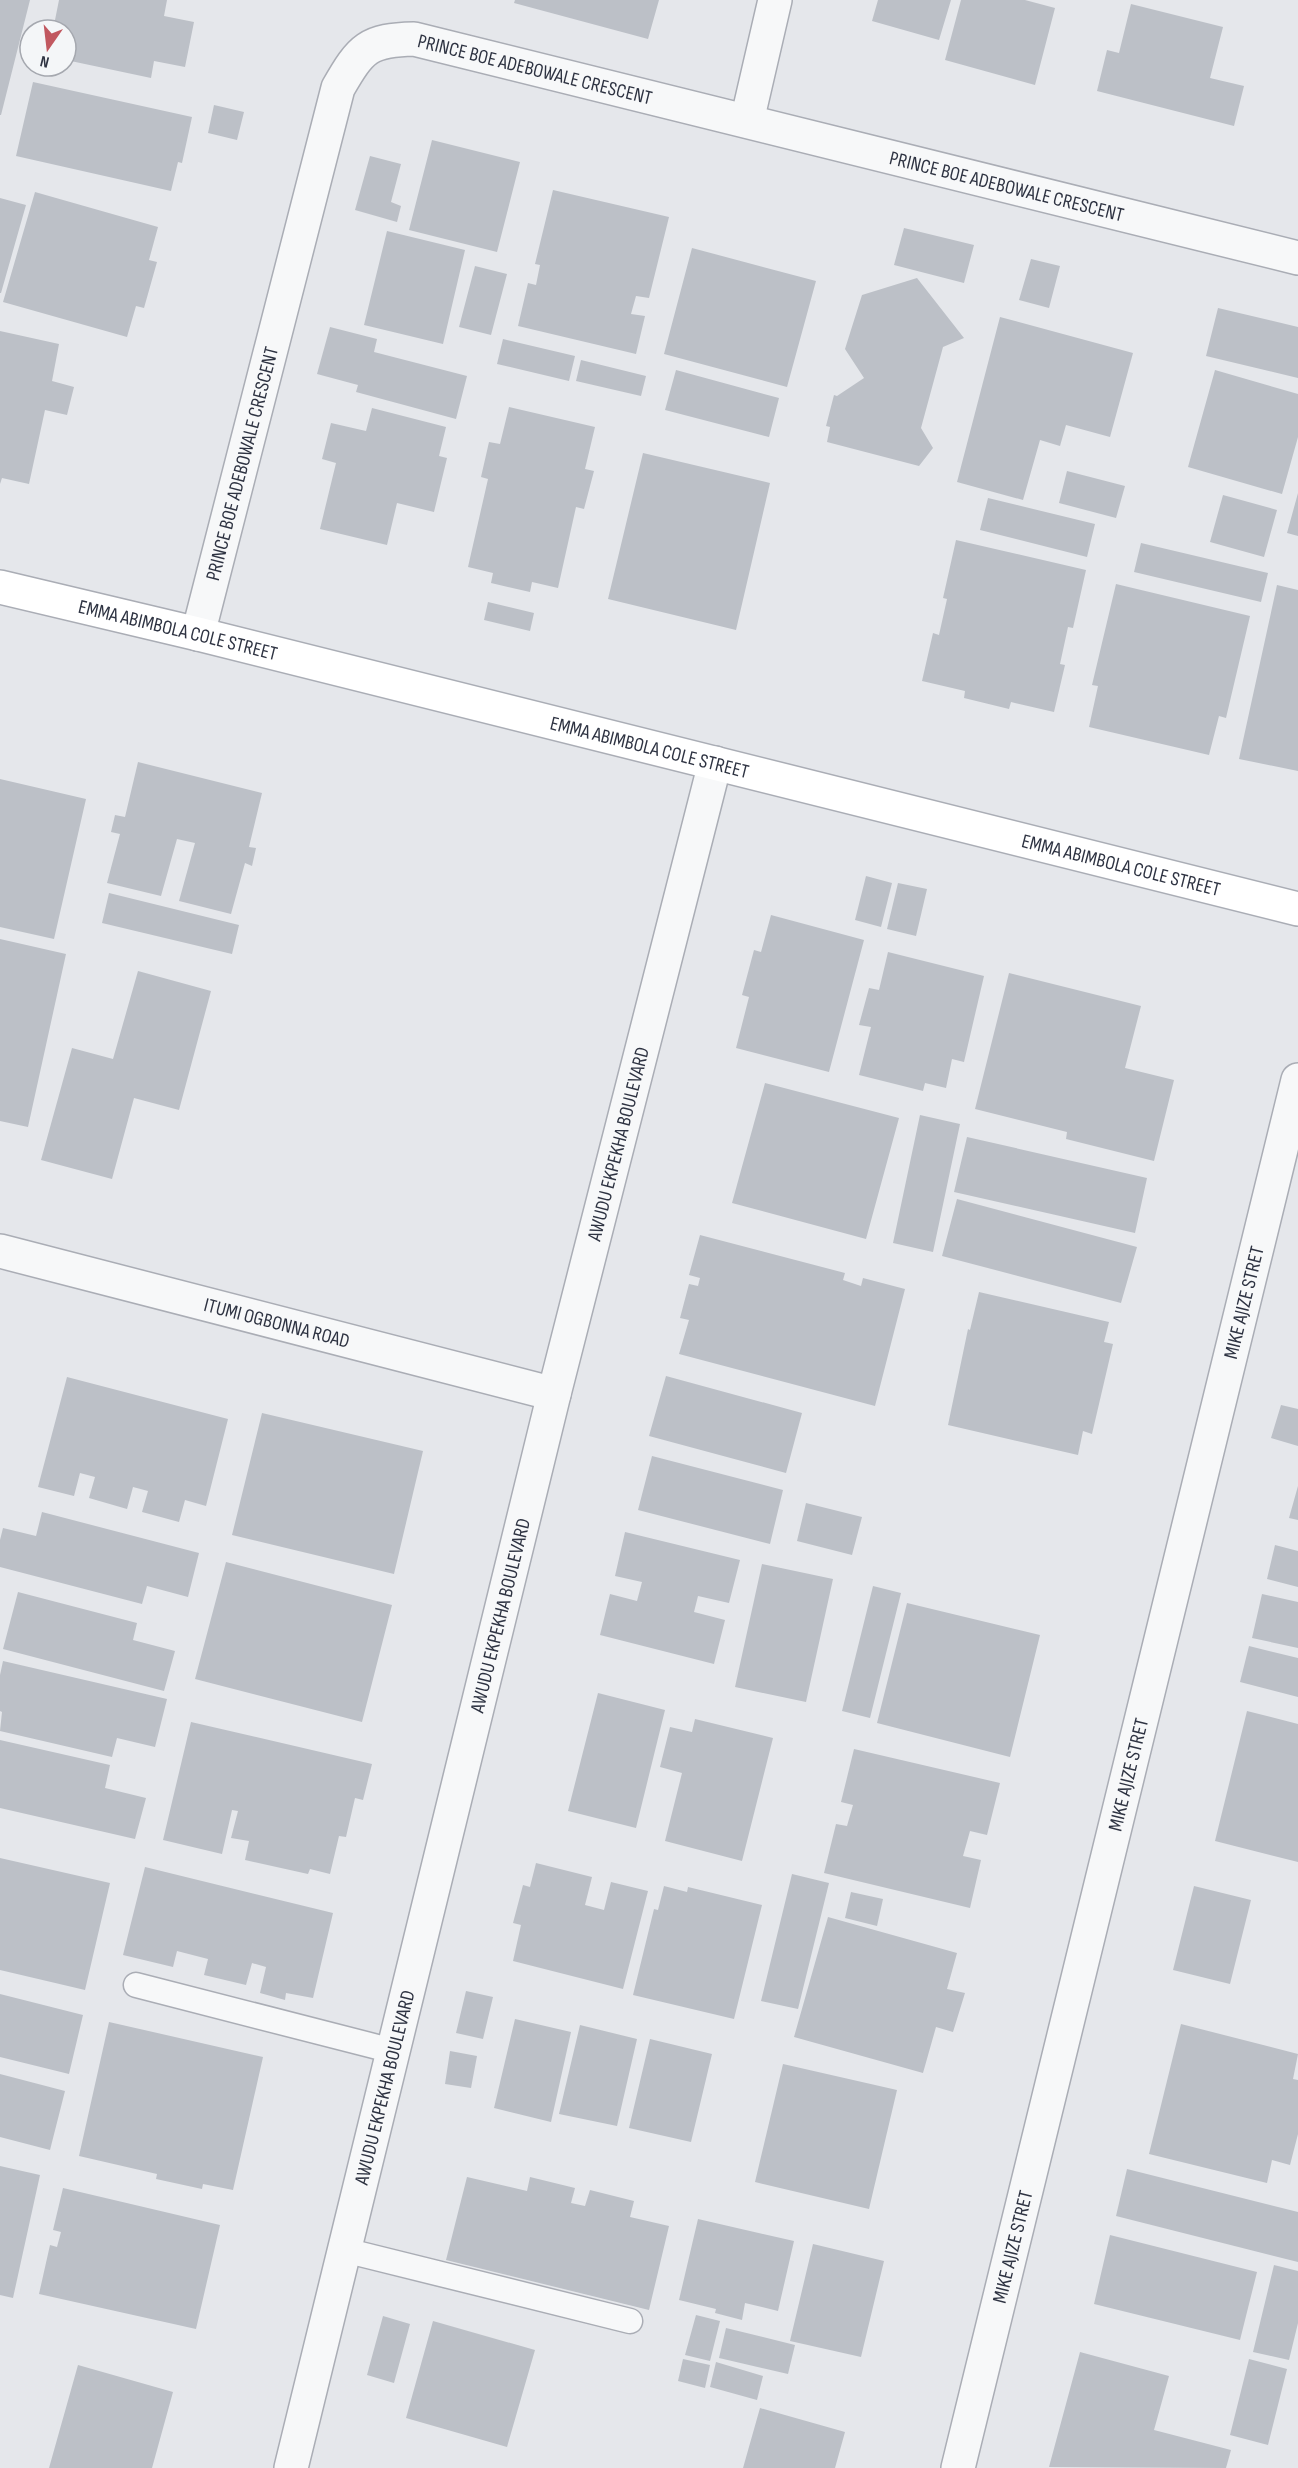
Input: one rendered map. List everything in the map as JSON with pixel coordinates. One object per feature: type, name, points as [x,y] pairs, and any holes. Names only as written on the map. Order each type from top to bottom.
[{"type":"street","points":[[747,121],[775,0]]},
{"type":"street","name":"PRINCE BOE ADEBOWALE CRESCENT","points":[[198,634],[338,88],[356,56],[383,40],[414,39],[1298,258]]},
{"type":"street","name":"EMMA ABIMBOLA COLE STREET","points":[[0,587],[198,634],[1298,909]]},
{"type":"street","name":"AWUDU EKPEKHA BOULEVARD","points":[[291,2468],[554,1394],[715,764]]},
{"type":"street","name":"MIKE AJIZE STRET","points":[[958,2468],[1298,1080]]},
{"type":"street","name":"ITUMI OGBONNA ROAD","points":[[0,1251],[554,1394]]},
{"type":"lane","points":[[136,1985],[393,2051]]},
{"type":"lane","points":[[344,2250],[630,2321]]},
{"type":"building","points":[[0,0],[30,0],[25,18],[18,18],[18,48],[0,115]]},
{"type":"building","points":[[59,0],[167,0],[164,16],[194,22],[185,67],[154,61],[151,78],[78,63],[78,18],[55,18]]},
{"type":"building","points":[[515,0],[659,0],[648,39],[514,3]]},
{"type":"building","points":[[878,0],[951,0],[939,40],[872,21]]},
{"type":"building","points":[[961,0],[1025,0],[1055,8],[1035,85],[945,60]]},
{"type":"building","points":[[1131,4],[1223,27],[1210,78],[1244,86],[1234,126],[1097,91],[1107,50],[1119,53]]},
{"type":"building","points":[[33,82],[192,117],[182,163],[178,162],[171,191],[16,156]]},
{"type":"building","points":[[214,105],[244,112],[237,140],[208,133]]},
{"type":"building","points":[[432,140],[520,162],[497,252],[409,230]]},
{"type":"building","points":[[370,156],[401,164],[391,202],[401,206],[397,222],[355,210]]},
{"type":"building","points":[[553,190],[669,217],[649,298],[636,296],[631,314],[645,316],[636,354],[518,326],[528,283],[536,285],[540,265],[535,264]]},
{"type":"building","points":[[35,192],[158,227],[149,260],[157,262],[144,308],[136,306],[127,337],[3,302]]},
{"type":"building","points":[[0,198],[26,205],[1,293],[0,293]]},
{"type":"building","points":[[904,228],[974,245],[964,283],[894,265]]},
{"type":"building","points":[[387,231],[465,250],[443,344],[364,325]]},
{"type":"building","points":[[692,248],[816,281],[787,387],[664,354]]},
{"type":"building","points":[[1031,259],[1060,266],[1049,308],[1019,300]]},
{"type":"building","points":[[475,266],[507,274],[491,335],[459,327]]},
{"type":"building","points":[[917,278],[964,338],[943,347],[921,428],[933,448],[919,466],[827,442],[830,427],[826,426],[834,395],[837,396],[864,378],[845,349],[862,295]]},
{"type":"building","points":[[1218,308],[1298,327],[1298,378],[1206,356]]},
{"type":"building","points":[[1000,317],[1133,353],[1110,437],[1066,425],[1060,446],[1040,440],[1023,500],[957,482]]},
{"type":"building","points":[[330,327],[377,339],[374,352],[467,376],[456,419],[356,392],[358,385],[317,374]]},
{"type":"building","points":[[0,331],[59,344],[52,381],[74,387],[67,415],[45,410],[29,484],[2,478],[0,484]]},
{"type":"building","points":[[503,339],[575,356],[569,381],[497,364]]},
{"type":"building","points":[[581,360],[646,376],[641,396],[576,381]]},
{"type":"building","points":[[676,370],[779,398],[769,437],[665,410]]},
{"type":"building","points":[[1215,370],[1298,394],[1298,437],[1282,494],[1188,467]]},
{"type":"building","points":[[509,407],[595,427],[585,469],[594,471],[584,509],[576,507],[558,588],[532,582],[530,592],[491,583],[493,573],[468,567],[488,479],[481,477],[489,442],[500,444]]},
{"type":"building","points":[[372,408],[446,427],[439,456],[447,458],[434,512],[397,503],[387,545],[320,529],[336,463],[322,459],[331,423],[366,431]]},
{"type":"building","points":[[643,453],[770,483],[736,630],[608,599]]},
{"type":"building","points":[[1067,471],[1125,486],[1116,518],[1059,503]]},
{"type":"building","points":[[1298,493],[1298,536],[1287,533]]},
{"type":"building","points":[[1223,495],[1277,510],[1264,557],[1210,542]]},
{"type":"building","points":[[988,498],[1095,524],[1087,557],[980,530]]},
{"type":"building","points":[[956,540],[1086,570],[1073,628],[1068,627],[1060,664],[1065,665],[1054,712],[1011,702],[1009,709],[964,698],[965,691],[922,681],[933,633],[939,635],[947,599],[943,598]]},
{"type":"building","points":[[1141,543],[1268,573],[1261,602],[1134,572]]},
{"type":"building","points":[[1116,584],[1250,616],[1226,718],[1219,716],[1209,755],[1089,727],[1098,686],[1092,685]]},
{"type":"building","points":[[1277,585],[1298,590],[1298,771],[1239,759]]},
{"type":"building","points":[[488,602],[534,613],[530,631],[484,620]]},
{"type":"building","points":[[138,762],[262,793],[249,847],[256,848],[252,866],[245,863],[231,914],[179,901],[195,843],[177,839],[161,896],[107,883],[120,834],[111,832],[115,815],[125,817]]},
{"type":"building","points":[[0,779],[86,799],[54,939],[0,927]]},
{"type":"building","points":[[866,876],[892,883],[881,927],[855,920]]},
{"type":"building","points":[[898,883],[927,889],[916,936],[887,929]]},
{"type":"building","points":[[109,893],[239,925],[232,954],[102,923]]},
{"type":"building","points":[[771,915],[864,940],[829,1072],[736,1048],[749,997],[742,995],[754,950],[761,952]]},
{"type":"building","points":[[0,939],[66,954],[28,1127],[0,1121]]},
{"type":"building","points":[[888,952],[984,976],[964,1062],[952,1059],[946,1088],[925,1083],[923,1091],[859,1075],[871,1027],[859,1025],[869,988],[879,990]]},
{"type":"building","points":[[138,971],[211,991],[179,1110],[134,1098],[112,1179],[41,1160],[72,1048],[113,1059]]},
{"type":"building","points":[[1009,973],[1141,1006],[1125,1068],[1174,1080],[1154,1161],[1066,1139],[1067,1132],[975,1109]]},
{"type":"building","points":[[765,1083],[899,1118],[866,1239],[732,1203]]},
{"type":"building","points":[[920,1115],[960,1124],[933,1252],[893,1243]]},
{"type":"building","points":[[967,1137],[1147,1178],[1135,1233],[954,1192]]},
{"type":"building","points":[[957,1199],[1137,1247],[1121,1303],[942,1256]]},
{"type":"building","points":[[700,1235],[845,1273],[843,1280],[861,1286],[863,1278],[905,1289],[875,1406],[679,1354],[689,1320],[680,1318],[689,1284],[698,1286],[700,1278],[689,1275]]},
{"type":"building","points":[[979,1292],[1109,1322],[1104,1342],[1113,1344],[1092,1434],[1083,1431],[1078,1455],[948,1425],[968,1329],[970,1330]]},
{"type":"building","points":[[666,1376],[802,1413],[786,1473],[649,1436]]},
{"type":"building","points":[[67,1377],[228,1419],[206,1506],[185,1500],[179,1522],[142,1512],[148,1491],[133,1487],[127,1509],[89,1498],[95,1477],[80,1473],[74,1496],[38,1487]]},
{"type":"building","points":[[1281,1405],[1298,1409],[1298,1446],[1271,1438]]},
{"type":"building","points":[[262,1413],[423,1451],[394,1574],[232,1535]]},
{"type":"building","points":[[652,1456],[783,1490],[770,1544],[638,1510]]},
{"type":"building","points":[[1298,1486],[1298,1520],[1289,1518]]},
{"type":"building","points":[[806,1503],[862,1517],[852,1555],[797,1541]]},
{"type":"building","points":[[42,1512],[199,1553],[188,1597],[147,1586],[142,1604],[0,1567],[0,1540],[3,1528],[36,1536]]},
{"type":"building","points":[[625,1532],[740,1560],[729,1603],[698,1596],[694,1612],[725,1620],[714,1664],[600,1635],[610,1594],[637,1601],[642,1582],[615,1576]]},
{"type":"building","points":[[1275,1545],[1298,1551],[1298,1587],[1267,1579]]},
{"type":"building","points":[[226,1562],[392,1605],[362,1722],[195,1679]]},
{"type":"building","points":[[762,1564],[833,1579],[806,1702],[735,1687]]},
{"type":"building","points":[[873,1586],[901,1593],[870,1718],[842,1711]]},
{"type":"building","points":[[18,1592],[137,1623],[133,1640],[175,1651],[164,1691],[3,1649]]},
{"type":"building","points":[[1262,1594],[1298,1602],[1298,1648],[1252,1638]]},
{"type":"building","points":[[907,1603],[1040,1635],[1010,1757],[877,1723]]},
{"type":"building","points":[[1249,1646],[1298,1658],[1298,1697],[1240,1682]]},
{"type":"building","points":[[3,1661],[167,1699],[155,1747],[117,1738],[112,1757],[0,1731],[2,1712],[0,1711],[0,1675]]},
{"type":"building","points":[[598,1693],[665,1710],[636,1828],[568,1811]]},
{"type":"building","points":[[1247,1711],[1298,1724],[1298,1862],[1215,1841]]},
{"type":"building","points":[[695,1719],[773,1738],[742,1861],[665,1841],[682,1773],[660,1767],[670,1727],[692,1732]]},
{"type":"building","points":[[191,1722],[372,1764],[363,1800],[355,1798],[346,1837],[339,1836],[330,1874],[310,1869],[308,1874],[245,1860],[249,1841],[231,1838],[238,1811],[232,1810],[222,1854],[163,1840]]},
{"type":"building","points":[[0,1740],[110,1765],[105,1788],[146,1798],[135,1839],[0,1808]]},
{"type":"building","points":[[854,1749],[1000,1783],[987,1835],[970,1831],[963,1856],[981,1860],[970,1908],[824,1873],[836,1824],[847,1826],[853,1805],[841,1802]]},
{"type":"building","points":[[0,1858],[110,1883],[85,1990],[0,1970]]},
{"type":"building","points":[[536,1863],[592,1877],[585,1905],[604,1910],[611,1882],[648,1891],[623,1989],[513,1961],[521,1925],[513,1923],[523,1885],[530,1887]]},
{"type":"building","points":[[145,1867],[333,1913],[313,1998],[286,1993],[285,2000],[260,1993],[266,1967],[252,1963],[246,1985],[204,1975],[208,1959],[177,1951],[173,1967],[123,1955]]},
{"type":"building","points":[[792,1874],[829,1883],[798,2009],[761,2001]]},
{"type":"building","points":[[664,1886],[687,1892],[688,1887],[762,1905],[734,2019],[633,1995],[654,1909],[658,1910]]},
{"type":"building","points":[[1194,1886],[1251,1900],[1230,1984],[1173,1970]]},
{"type":"building","points":[[851,1892],[883,1899],[877,1926],[845,1918]]},
{"type":"building","points":[[828,1917],[957,1953],[947,1989],[965,1993],[953,2032],[936,2027],[923,2073],[794,2037]]},
{"type":"building","points":[[466,1991],[493,1997],[483,2039],[456,2033]]},
{"type":"building","points":[[0,1994],[83,2015],[69,2074],[0,2057]]},
{"type":"building","points":[[515,2019],[571,2032],[551,2122],[494,2108]]},
{"type":"building","points":[[109,2022],[263,2057],[233,2190],[203,2184],[202,2189],[156,2179],[157,2174],[79,2156]]},
{"type":"building","points":[[1181,2024],[1298,2054],[1293,2079],[1298,2080],[1298,2134],[1290,2165],[1272,2160],[1267,2183],[1149,2154]]},
{"type":"building","points":[[580,2025],[637,2039],[617,2126],[559,2114]]},
{"type":"building","points":[[650,2039],[712,2054],[691,2142],[629,2128]]},
{"type":"building","points":[[450,2051],[477,2056],[471,2088],[445,2084]]},
{"type":"building","points":[[783,2064],[897,2090],[869,2209],[755,2182]]},
{"type":"building","points":[[0,2074],[65,2091],[50,2150],[0,2137]]},
{"type":"building","points":[[0,2166],[40,2175],[13,2298],[0,2295]]},
{"type":"building","points":[[1127,2169],[1298,2212],[1298,2262],[1116,2216]]},
{"type":"building","points":[[467,2177],[527,2191],[530,2177],[575,2188],[571,2203],[585,2206],[590,2190],[634,2201],[630,2217],[669,2226],[649,2310],[446,2260]]},
{"type":"building","points":[[63,2188],[220,2225],[196,2329],[39,2294],[50,2245],[57,2247],[61,2232],[53,2230]]},
{"type":"building","points":[[698,2219],[794,2241],[778,2311],[745,2303],[742,2320],[715,2313],[716,2309],[679,2300]]},
{"type":"building","points":[[1110,2235],[1257,2272],[1240,2340],[1094,2304]]},
{"type":"building","points":[[813,2244],[884,2261],[861,2357],[790,2341]]},
{"type":"building","points":[[1274,2265],[1298,2271],[1298,2323],[1289,2360],[1253,2352]]},
{"type":"building","points":[[696,2315],[720,2321],[710,2361],[685,2355]]},
{"type":"building","points":[[383,2316],[410,2324],[394,2383],[367,2375]]},
{"type":"building","points":[[433,2321],[535,2350],[507,2447],[406,2418]]},
{"type":"building","points":[[726,2328],[795,2345],[788,2374],[719,2358]]},
{"type":"building","points":[[1080,2352],[1169,2376],[1154,2430],[1231,2450],[1226,2468],[1049,2467]]},
{"type":"building","points":[[683,2359],[710,2365],[705,2388],[678,2381]]},
{"type":"building","points":[[1249,2359],[1287,2369],[1268,2445],[1230,2435]]},
{"type":"building","points":[[716,2362],[763,2376],[757,2400],[710,2387]]},
{"type":"building","points":[[78,2365],[173,2392],[152,2468],[49,2468]]},
{"type":"building","points":[[760,2408],[845,2432],[835,2468],[743,2468]]}]
